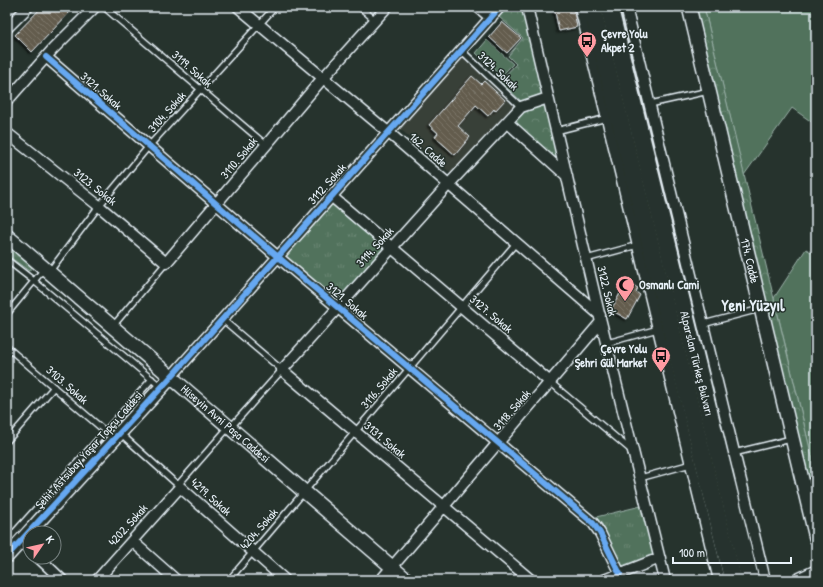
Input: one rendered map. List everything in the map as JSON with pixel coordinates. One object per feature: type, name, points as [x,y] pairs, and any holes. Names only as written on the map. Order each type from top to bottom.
[{"type":"highway","name":"Alparslan Türkeş Bulvarı","points":[[592,7],[733,580]]},
{"type":"highway","name":"Alparslan Türkeş Bulvarı","points":[[609,7],[750,580]]},
{"type":"street","points":[[7,28],[28,7]]},
{"type":"street","name":"162. Cadde","points":[[238,7],[388,132],[601,318]]},
{"type":"street","name":"3110. Sokak","points":[[166,263],[323,78],[387,7]]},
{"type":"street","points":[[478,7],[490,18]]},
{"type":"street","name":"3112. Sokak","points":[[171,377],[500,7]]},
{"type":"street","name":"3122. Sokak","points":[[527,7],[586,259],[666,580]]},
{"type":"street","points":[[580,7],[719,580]]},
{"type":"street","points":[[626,7],[765,580]]},
{"type":"street","name":"174. Cadde","points":[[689,7],[816,538]]},
{"type":"street","points":[[7,101],[92,8]]},
{"type":"street","name":"3121. Sokak","points":[[46,57],[278,257],[593,523],[600,533],[620,574]]},
{"type":"street","name":"3114. Sokak","points":[[282,370],[448,185],[521,107],[548,98]]},
{"type":"street","points":[[507,122],[567,176]]},
{"type":"street","name":"3123. Sokak","points":[[7,133],[99,206],[166,263]]},
{"type":"street","name":"3127. Sokak","points":[[331,196],[550,382]]},
{"type":"street","name":"Hüseyin Avni Paşa Caddesi","points":[[7,236],[407,580]]},
{"type":"street","name":"3118. Sokak","points":[[381,580],[550,382],[601,318]]},
{"type":"street","name":"3131. Sokak","points":[[282,370],[531,580]]},
{"type":"street","name":"Şehit Astsubay Yaşar Topçu Caddesi","points":[[7,556],[15,542],[113,434],[156,383],[171,377]]},
{"type":"street","name":"4202. Sokak","points":[[97,580],[179,486]]},
{"type":"street","name":"4219. Sokak","points":[[179,486],[285,580]]},
{"type":"street","points":[[132,541],[176,580]]},
{"type":"street","points":[[604,580],[660,558]]},
{"type":"street","points":[[46,565],[62,580]]},
{"type":"street","points":[[799,580],[816,572]]},
{"type":"lane","name":"3119. Sokak","points":[[104,7],[266,145]]},
{"type":"lane","name":"3104. Sokak","points":[[7,314],[34,281],[47,270],[149,146],[275,7]]},
{"type":"lane","points":[[360,7],[376,20]]},
{"type":"lane","name":"3124. Sokak","points":[[461,50],[521,107]]},
{"type":"lane","points":[[650,104],[709,91]]},
{"type":"lane","points":[[556,131],[607,118]]},
{"type":"lane","name":"3116. Sokak","points":[[304,492],[516,243]]},
{"type":"lane","points":[[586,259],[638,245]]},
{"type":"lane","points":[[7,260],[156,383]]},
{"type":"lane","name":"3110. Sokak","points":[[112,326],[166,263]]},
{"type":"lane","points":[[703,324],[761,309]]},
{"type":"lane","name":"3131. Sokak","points":[[222,319],[282,370]]},
{"type":"lane","points":[[607,343],[658,330]]},
{"type":"lane","name":"3103. Sokak","points":[[7,347],[113,434]]},
{"type":"lane","name":"3114. Sokak","points":[[229,427],[282,370]]},
{"type":"lane","name":"3127. Sokak","points":[[550,382],[634,452]]},
{"type":"lane","points":[[8,437],[54,387]]},
{"type":"lane","name":"4202. Sokak","points":[[179,486],[229,427]]},
{"type":"lane","name":"4219. Sokak","points":[[113,434],[179,486]]},
{"type":"lane","points":[[734,453],[792,438]]},
{"type":"lane","points":[[640,478],[691,464]]},
{"type":"lane","name":"4204. Sokak","points":[[229,580],[304,492]]},
{"type":"shaded area","points":[[462,56],[514,106],[452,174],[398,127]]},
{"type":"green space","points":[[508,7],[522,7],[542,95],[521,101],[500,81],[516,64],[508,56],[523,38],[499,17]]},
{"type":"green space","points":[[617,7],[621,7],[761,580],[757,580]]},
{"type":"green space","points":[[696,7],[704,7],[816,474],[816,512]]},
{"type":"green space","points":[[704,7],[816,7],[816,125],[792,108],[744,175]]},
{"type":"green space","points":[[487,40],[513,64],[501,76],[476,53]]},
{"type":"green space","points":[[545,105],[559,160],[556,162],[514,123],[525,111]]},
{"type":"green space","points":[[333,202],[385,248],[338,301],[285,256]]},
{"type":"green space","points":[[7,245],[32,267],[29,271],[7,255]]},
{"type":"green space","points":[[806,249],[816,255],[816,474],[774,298]]},
{"type":"green space","points":[[641,506],[653,554],[622,566],[602,524],[596,517]]},
{"type":"building","points":[[42,7],[62,7],[69,13],[32,52],[15,35]]},
{"type":"building","points":[[554,7],[573,7],[577,27],[559,31]]},
{"type":"building","points":[[502,22],[521,38],[507,53],[489,37]]},
{"type":"building","points":[[472,76],[481,84],[484,81],[505,100],[488,116],[476,105],[458,126],[470,137],[455,155],[435,137],[438,133],[429,125]]},
{"type":"building","name":"Osmanlı Cami","points":[[630,284],[638,288],[636,292],[640,295],[627,319],[611,310],[624,286],[628,288]]},
{"type":"cycle path","points":[[7,556],[171,377],[500,7]]},
{"type":"cycle path","points":[[46,57],[278,257],[593,523],[600,533],[620,574]]},
{"type":"place","name":"Çevre Yolu Akpet 2","points":[[587,58]]},
{"type":"place","name":"Osmanlı Cami","points":[[625,302]]},
{"type":"place","name":"Çevre Yolu Şehri Gül Market","points":[[661,373]]},
{"type":"district","name":"Yeni Yüzyıl","points":[[753,305]]}]
